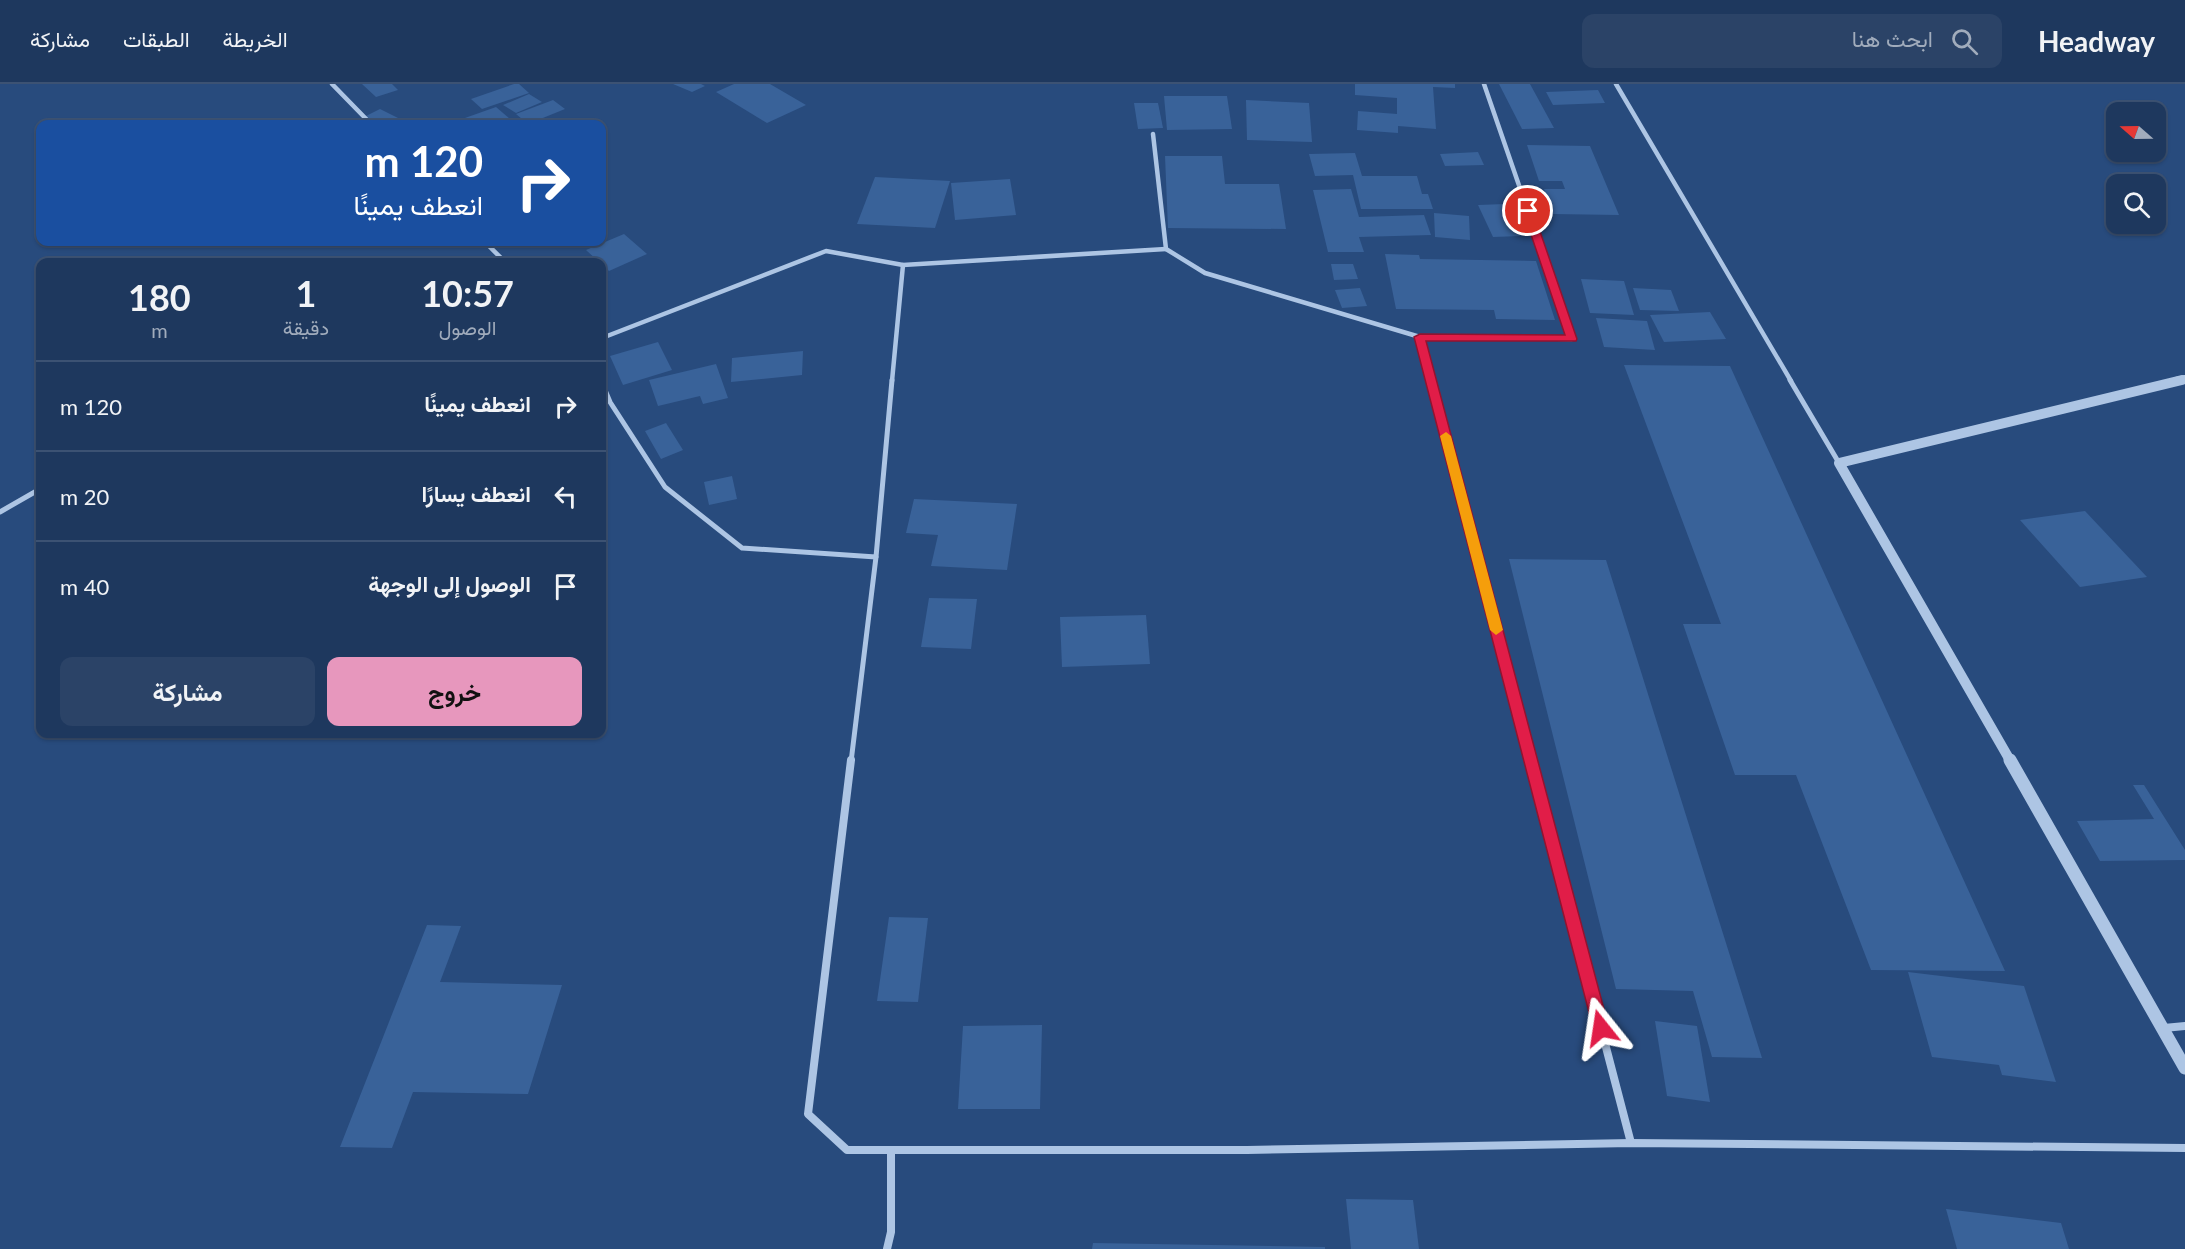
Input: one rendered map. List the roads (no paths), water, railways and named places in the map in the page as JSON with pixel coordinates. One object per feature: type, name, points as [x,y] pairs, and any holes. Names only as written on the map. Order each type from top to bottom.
[{"type":"street","points":[[332,84],[367,120]]},
{"type":"street","points":[[606,336],[826,251],[903,265],[1166,249],[1205,273],[1420,337],[1572,339],[1484,84]]},
{"type":"street","points":[[1616,84],[1839,463],[2185,1068]]},
{"type":"street","points":[[1153,134],[1166,249]]},
{"type":"street","points":[[489,246],[501,258]]},
{"type":"street","points":[[903,265],[876,557],[808,1114],[847,1150],[1247,1150],[1631,1143],[2185,1148]]},
{"type":"street","points":[[1420,337],[1631,1143]]},
{"type":"street","points":[[1839,463],[2185,379]]},
{"type":"street","points":[[606,392],[665,487],[742,548],[876,557]]},
{"type":"street","points":[[0,512],[36,491]]},
{"type":"street","points":[[2164,1028],[2185,1026]]},
{"type":"street","points":[[887,1249],[891,1232],[891,1150]]}]
